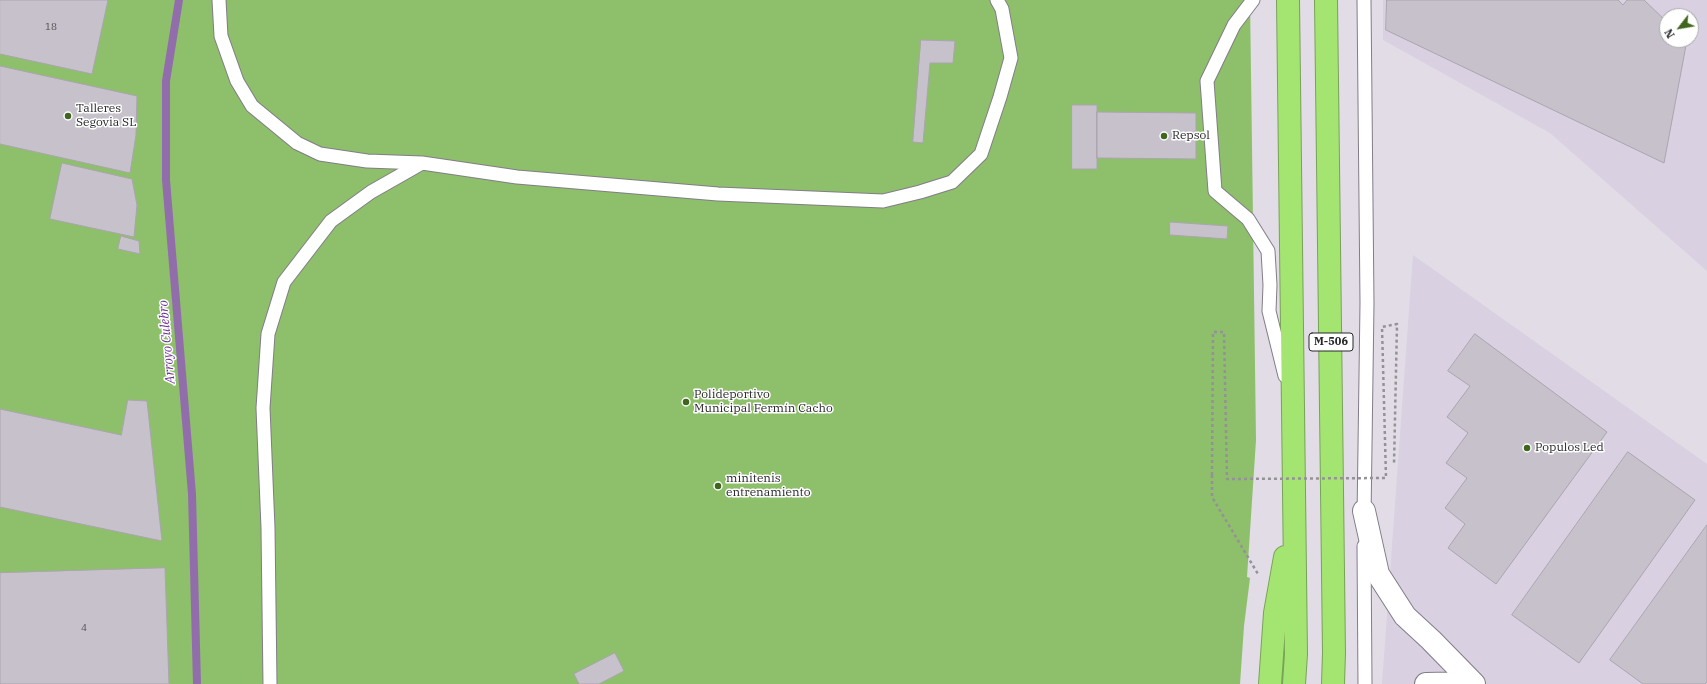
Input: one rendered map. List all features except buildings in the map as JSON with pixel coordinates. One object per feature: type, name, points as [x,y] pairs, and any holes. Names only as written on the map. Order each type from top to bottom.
[{"type":"highway","name":"M-506","points":[[1288,0],[1296,654],[1294,684]]},
{"type":"highway","name":"M-506","points":[[1326,0],[1334,653],[1332,684]]},
{"type":"highway","points":[[1270,684],[1275,613],[1294,511]]},
{"type":"street","points":[[1364,511],[1378,574],[1405,616],[1473,683]]},
{"type":"street","points":[[1426,684],[1473,683]]},
{"type":"lane","points":[[219,0],[221,36],[237,80],[252,106],[297,143],[320,154],[367,161],[422,163],[517,177],[718,194],[883,201],[952,182],[981,154],[1011,58],[1002,9],[997,0]]},
{"type":"lane","points":[[1253,0],[1234,25],[1207,81],[1215,191],[1248,219],[1268,251],[1270,284],[1269,311],[1293,406]]},
{"type":"lane","points":[[1364,0],[1367,295],[1364,511],[1365,684]]},
{"type":"lane","points":[[270,684],[268,528],[263,408],[268,334],[284,282],[331,222],[371,192],[422,163]]},
{"type":"path","points":[[1259,576],[1212,497],[1213,332],[1224,332],[1227,479],[1386,478],[1382,327],[1397,324],[1394,465]]},
{"type":"shaded area","points":[[1383,0],[1707,0],[1707,271],[1550,133],[1383,40]]},
{"type":"shaded area","points":[[1413,255],[1707,464],[1707,684],[1382,684]]},
{"type":"green space","name":"Polideportivo Municipal Fermín Cacho","points":[[0,0],[1250,0],[1256,440],[1247,577],[1250,578],[1244,626],[1240,684],[0,684]]},
{"type":"waterway","name":"Arroyo Culebro","points":[[179,0],[166,81],[166,180],[192,494],[197,684]]},
{"type":"place","name":"Talleres Segovia SL","points":[[68,116]]},
{"type":"place","name":"Repsol","points":[[1164,136]]},
{"type":"place","name":"Polideportivo Municipal Fermín Cacho","points":[[686,402]]},
{"type":"place","name":"Populos Led","points":[[1527,448]]},
{"type":"place","name":"minitenis entrenamiento","points":[[718,486]]}]
